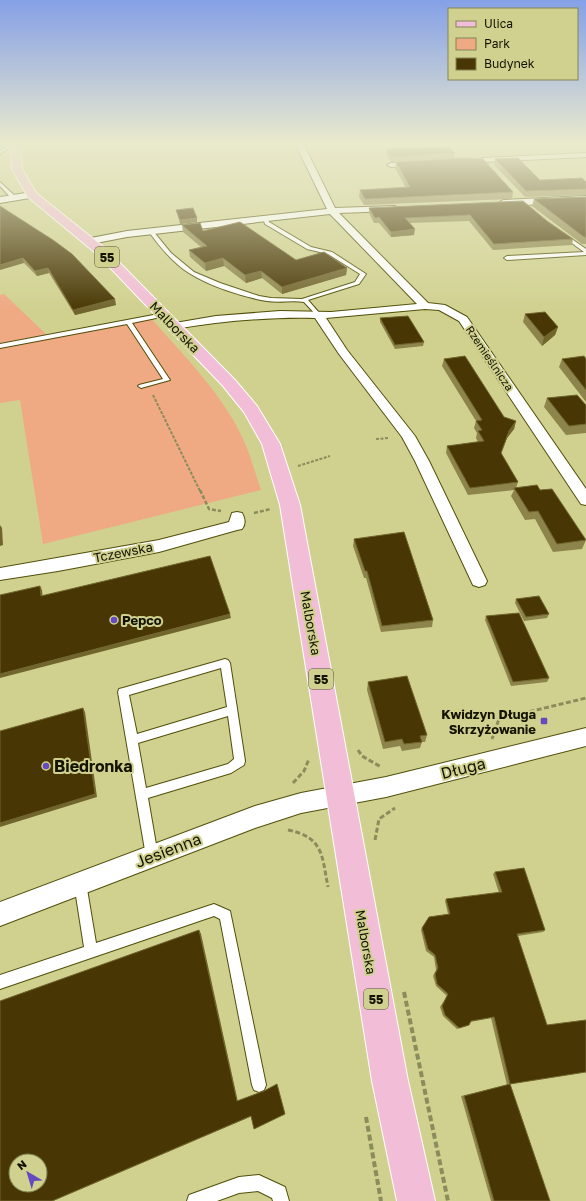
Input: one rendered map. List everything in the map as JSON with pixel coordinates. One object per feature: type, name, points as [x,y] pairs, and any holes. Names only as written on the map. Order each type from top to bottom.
[{"type":"main road","name":"Malborska","points":[[37,199],[91,241],[229,383],[252,410],[271,444],[290,505],[390,1081],[416,1201]]},
{"type":"street","points":[[326,199],[332,211],[425,306]]},
{"type":"street","points":[[519,199],[525,205]]},
{"type":"street","points":[[490,204],[525,205],[586,199]]},
{"type":"street","points":[[91,241],[112,236],[332,211],[400,208]]},
{"type":"street","name":"Rzemieślnicza","points":[[169,321],[280,314],[318,315],[425,306],[441,307],[463,319],[586,500]]},
{"type":"street","points":[[318,315],[343,352],[408,436],[422,461],[480,581]]},
{"type":"street","name":"Tczewska","points":[[0,574],[159,546],[237,525],[237,517]]},
{"type":"street","name":"Długa","points":[[340,796],[406,782],[586,737]]},
{"type":"street","name":"Jesienna","points":[[0,914],[255,817],[301,803],[340,796]]},
{"type":"lane","points":[[151,232],[182,265],[191,272],[265,299],[276,301],[304,300],[357,282],[363,274],[330,253],[309,248],[267,223],[265,219]]},
{"type":"lane","points":[[559,231],[586,252]]},
{"type":"lane","points":[[507,258],[586,252]]},
{"type":"lane","points":[[304,300],[318,315]]},
{"type":"lane","points":[[0,346],[129,322],[169,321]]},
{"type":"lane","points":[[129,322],[167,380],[144,385]]},
{"type":"lane","points":[[141,795],[231,768],[240,761],[225,663],[123,692],[134,740],[141,795],[152,856]]},
{"type":"lane","points":[[134,740],[232,710]]},
{"type":"lane","points":[[80,883],[91,951]]},
{"type":"lane","points":[[0,982],[214,910],[226,915],[259,1085]]},
{"type":"lane","points":[[195,1201],[239,1185],[259,1183],[279,1193],[281,1201]]},
{"type":"path","points":[[144,385],[207,506]]},
{"type":"path","points":[[294,467],[330,456]]},
{"type":"path","points":[[273,508],[274,515]]},
{"type":"path","points":[[491,742],[499,719],[586,698]]},
{"type":"path","points":[[354,743],[362,756],[383,768]]},
{"type":"path","points":[[289,786],[304,771],[310,757]]},
{"type":"path","points":[[374,847],[379,819],[391,809]]},
{"type":"path","points":[[280,831],[286,830],[298,832],[308,838],[321,850],[329,893]]},
{"type":"path","points":[[403,984],[448,1201]]},
{"type":"path","points":[[366,1112],[381,1201]]},
{"type":"green space","points":[[4,294],[47,335],[149,316],[190,362],[228,411],[246,446],[261,490],[43,544],[20,400],[0,403],[0,295]]},
{"type":"building","points":[[534,199],[586,199],[586,237]]},
{"type":"building","points":[[523,201],[547,221],[573,239],[494,244],[470,215],[405,218],[415,229],[391,232],[379,217],[375,218],[369,208]]},
{"type":"building","points":[[0,206],[72,254],[115,299],[73,310],[48,268],[35,271],[23,258],[0,265]]},
{"type":"building","points":[[193,208],[197,218],[180,220],[176,210]]},
{"type":"building","points":[[240,222],[296,260],[324,252],[347,268],[282,287],[261,271],[245,275],[223,258],[205,263],[189,250],[207,246],[182,225],[200,223],[203,231]]},
{"type":"building","points":[[545,312],[558,327],[544,337],[525,314]]},
{"type":"building","points":[[408,316],[424,342],[395,345],[380,318]]},
{"type":"building","points":[[465,356],[504,417],[516,421],[509,431],[501,453],[518,482],[470,488],[447,446],[484,441],[478,431],[482,430],[476,421],[482,420],[444,359]]},
{"type":"building","points":[[584,356],[586,359],[586,390],[562,359]]},
{"type":"building","points":[[577,395],[586,405],[586,424],[569,426],[547,398]]},
{"type":"building","points":[[537,485],[540,490],[552,489],[586,540],[557,544],[538,511],[529,512],[514,488]]},
{"type":"building","points":[[404,532],[433,620],[382,626],[367,571],[365,571],[354,539]]},
{"type":"building","points":[[210,556],[230,614],[0,674],[0,595],[40,586],[41,596]]},
{"type":"building","points":[[539,596],[549,614],[526,617],[516,599]]},
{"type":"building","points":[[519,613],[549,678],[513,682],[486,616]]},
{"type":"building","points":[[407,676],[427,735],[420,736],[422,742],[404,744],[402,739],[385,742],[368,682]]},
{"type":"building","name":"Biedronka","points":[[83,708],[95,794],[0,823],[0,731]]},
{"type":"building","points":[[524,868],[545,930],[517,934],[547,1025],[586,1020],[586,1072],[510,1084],[494,1017],[471,1021],[469,1025],[459,1028],[445,1015],[442,1006],[448,994],[437,984],[435,974],[438,968],[435,955],[428,949],[422,928],[429,917],[450,914],[446,899],[502,892],[495,872]]},
{"type":"building","points":[[199,930],[237,1101],[264,1091],[277,1084],[285,1114],[254,1129],[251,1116],[52,1201],[0,1201],[0,1001]]},
{"type":"building","points":[[510,1084],[550,1201],[494,1201],[464,1096]]},
{"type":"place","name":"Pepco","points":[[114,620]]},
{"type":"place","name":"Kwidzyn Długa Skrzyżowanie","points":[[544,721]]},
{"type":"place","name":"Biedronka","points":[[46,766]]}]
